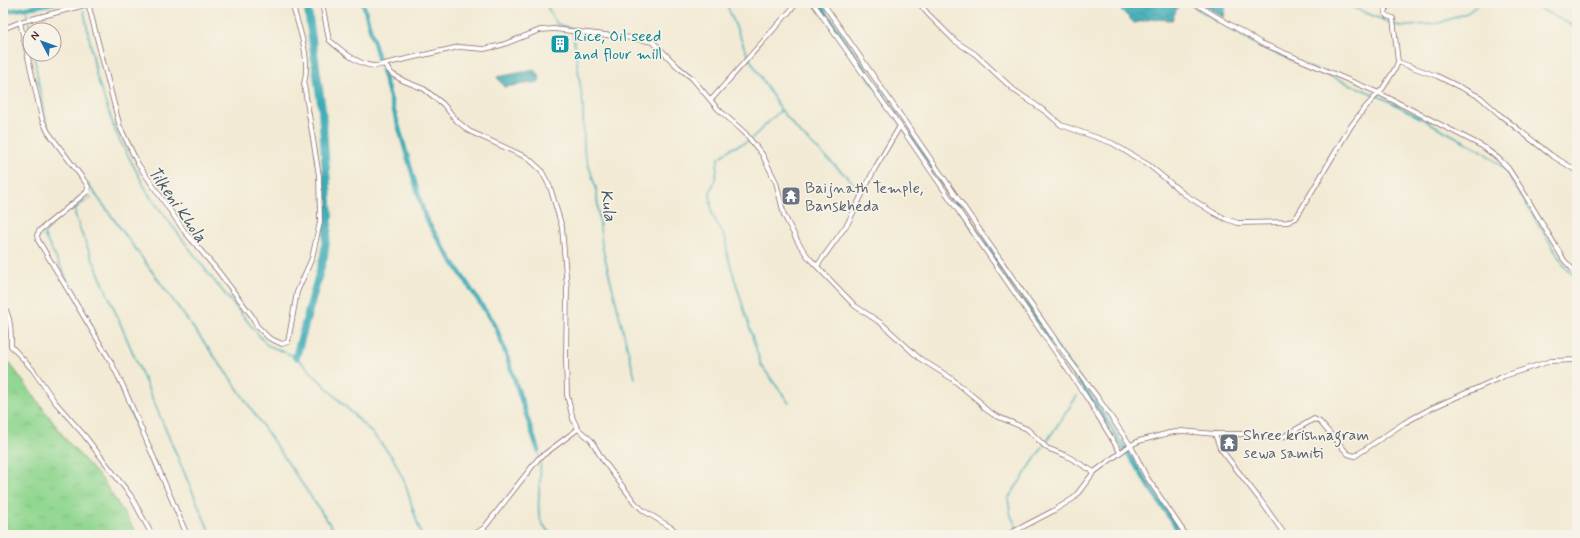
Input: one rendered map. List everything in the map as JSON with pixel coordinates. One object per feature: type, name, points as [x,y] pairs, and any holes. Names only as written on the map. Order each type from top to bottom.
[{"type":"street","points":[[3,29],[20,22],[89,4],[120,127],[138,164],[185,232],[218,271],[252,316],[257,326],[268,338],[282,344],[288,342],[297,292],[312,258],[320,222],[319,176],[304,84],[306,73],[305,48],[292,3]]},
{"type":"street","points":[[322,3],[329,40],[360,61],[374,66],[459,48],[484,49],[502,45],[540,30],[554,29],[632,38],[653,42],[678,67],[692,78],[710,100],[745,133],[762,154],[776,182],[784,215],[791,231],[809,258],[855,306],[881,323],[919,358],[951,378],[980,402],[984,408],[994,415],[1027,429],[1047,448],[1067,456],[1094,472]]},
{"type":"street","points":[[710,100],[797,3]]},
{"type":"street","points":[[813,3],[900,126],[1087,398],[1120,452]]},
{"type":"street","points":[[823,3],[1068,358],[1098,398],[1130,446],[1146,476],[1186,535]]},
{"type":"street","points":[[919,3],[955,41],[975,54],[1014,90],[1046,112],[1061,125],[1112,143],[1150,166],[1184,194],[1226,219],[1238,223],[1288,222],[1296,218],[1351,126],[1363,110],[1378,95],[1388,81],[1398,62],[1393,18],[1387,16],[1385,12],[1388,3]]},
{"type":"street","points":[[1194,3],[1261,43],[1378,95],[1482,146],[1508,168],[1564,260],[1577,274]]},
{"type":"street","points":[[20,22],[42,120],[48,132],[88,187],[87,192],[83,196],[40,230],[37,235],[38,240],[111,362],[187,535]]},
{"type":"street","points":[[1398,62],[1436,76],[1480,97],[1551,156],[1577,172]]},
{"type":"street","points":[[384,64],[392,74],[404,82],[424,88],[443,104],[457,121],[469,131],[528,158],[541,170],[550,187],[562,227],[567,287],[567,395],[572,419],[578,429],[591,440],[603,460],[635,502],[644,511],[672,528],[679,535]]},
{"type":"street","points":[[817,266],[848,223],[874,170],[900,126]]},
{"type":"street","points":[[3,304],[11,325],[11,346],[33,370],[55,402],[84,435],[131,496],[152,535]]},
{"type":"street","points":[[1007,535],[1053,511],[1074,498],[1094,472],[1120,452],[1139,441],[1170,433],[1182,432],[1251,434],[1271,438],[1283,437],[1314,419],[1320,422],[1348,454],[1355,456],[1404,423],[1432,408],[1504,376],[1551,361],[1577,360]]},
{"type":"street","points":[[473,535],[484,528],[539,458],[578,429]]},
{"type":"street","points":[[1215,434],[1220,448],[1285,535]]},
{"type":"green space","points":[[3,354],[67,441],[102,479],[138,535],[3,535]]},
{"type":"water","points":[[1114,3],[1179,4],[1172,20],[1152,19],[1134,23]]},
{"type":"water","points":[[1201,3],[1226,3],[1224,18]]},
{"type":"water","points":[[534,70],[539,75],[539,82],[504,87],[497,77]]},
{"type":"waterway","points":[[3,12],[55,3]]},
{"type":"waterway","name":"Tilkeni Khola","points":[[296,357],[324,256],[329,217],[322,110],[307,3]]},
{"type":"waterway","points":[[363,3],[379,61]]},
{"type":"waterway","name":"Kula","points":[[545,3],[557,24],[573,29]]},
{"type":"waterway","points":[[726,3],[748,56],[781,110],[800,133],[858,187],[855,203]]},
{"type":"waterway","points":[[819,3],[1104,417],[1181,535]]},
{"type":"waterway","points":[[1188,3],[1259,46],[1385,99],[1482,151],[1504,168],[1565,267],[1577,279]]},
{"type":"waterway","points":[[1342,3],[1400,27],[1439,23],[1467,13],[1481,3]]},
{"type":"waterway","points":[[1513,3],[1535,6],[1577,28]]},
{"type":"waterway","points":[[27,7],[27,16]]},
{"type":"waterway","name":"Tilkeni Khola","points":[[84,11],[97,78],[116,133],[149,195],[211,277],[267,345],[296,357],[373,434],[393,458],[405,483],[421,535]]},
{"type":"waterway","name":"Kula","points":[[573,33],[583,105],[584,151],[596,188],[602,246],[635,378]]},
{"type":"waterway","points":[[35,62],[43,110],[48,126],[82,174]]},
{"type":"waterway","points":[[382,70],[425,217],[496,327],[538,450]]},
{"type":"waterway","points":[[752,138],[781,110]]},
{"type":"waterway","points":[[749,141],[730,149],[718,159],[716,177],[710,193],[712,214],[726,240],[727,254],[761,365],[789,403]]},
{"type":"waterway","points":[[88,184],[233,382],[337,535]]},
{"type":"waterway","points":[[72,211],[91,197]]},
{"type":"waterway","points":[[76,208],[75,214],[81,232],[211,535]]},
{"type":"waterway","points":[[51,227],[44,234],[45,237],[94,330]]},
{"type":"waterway","points":[[114,373],[155,471]]},
{"type":"waterway","points":[[1021,535],[1011,516],[1008,499],[1077,396]]},
{"type":"waterway","points":[[538,450],[539,456]]},
{"type":"waterway","points":[[540,460],[539,514],[544,525],[552,535]]},
{"type":"waterway","points":[[1463,530],[1466,535]]},
{"type":"place","name":"Rice, Oil seed and flour mill","points":[[560,44]]},
{"type":"place","name":"Baijnath Temple, Banskheda","points":[[791,196]]},
{"type":"place","name":"Shree krishnagram sewa samiti","points":[[1229,443]]}]
